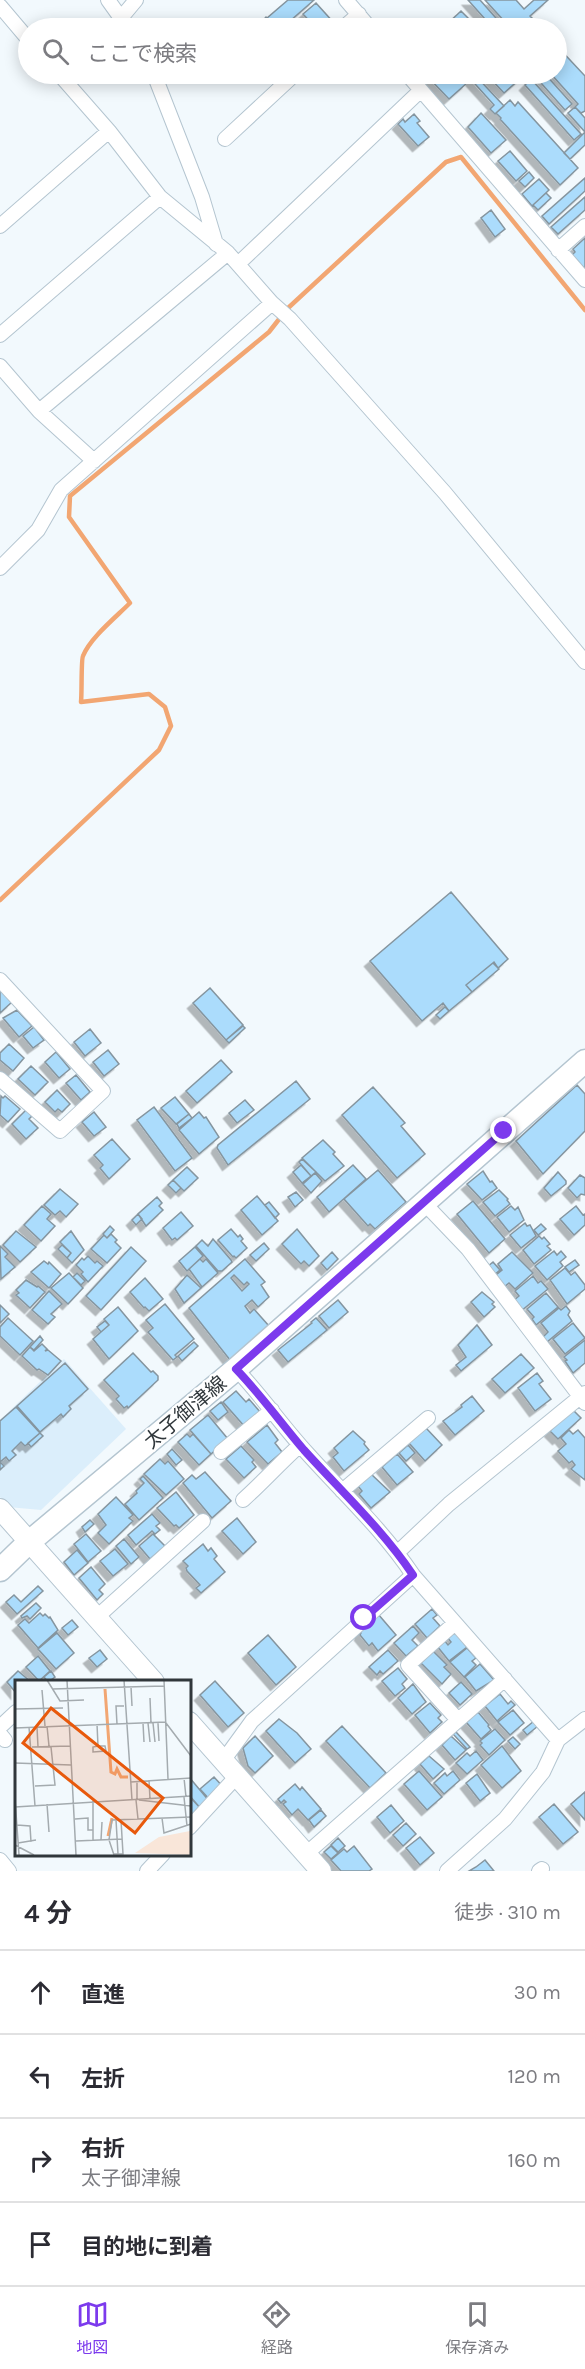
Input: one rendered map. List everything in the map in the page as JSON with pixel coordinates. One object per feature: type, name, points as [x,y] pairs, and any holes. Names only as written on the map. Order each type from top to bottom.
[{"type":"main road","name":"太子御津線","points":[[0,1570],[236,1369],[585,1061]]},
{"type":"street","points":[[108,0],[121,18]]},
{"type":"street","points":[[127,18],[136,0]]},
{"type":"street","points":[[346,0],[362,18]]},
{"type":"street","points":[[0,6],[18,27]]},
{"type":"street","points":[[354,18],[359,14]]},
{"type":"street","points":[[68,84],[109,131],[160,197],[238,264],[272,303],[290,319],[445,493],[585,662]]},
{"type":"street","points":[[158,84],[222,249]]},
{"type":"street","points":[[225,139],[284,84]]},
{"type":"street","points":[[414,84],[585,280]]},
{"type":"street","points":[[238,264],[420,91]]},
{"type":"street","points":[[0,226],[109,131]]},
{"type":"street","points":[[0,335],[160,197]]},
{"type":"street","points":[[558,250],[585,226]]},
{"type":"street","points":[[39,411],[222,249]]},
{"type":"street","points":[[0,568],[38,530],[61,490],[272,303]]},
{"type":"street","points":[[0,366],[39,411],[94,461]]},
{"type":"street","points":[[0,980],[103,1091],[60,1131],[1,1083]]},
{"type":"street","points":[[398,1552],[449,1504],[583,1398],[468,1250],[424,1203]]},
{"type":"street","points":[[236,1369],[300,1445],[398,1552],[413,1575],[558,1740]]},
{"type":"street","points":[[221,1452],[272,1410]]},
{"type":"street","points":[[342,1491],[428,1418]]},
{"type":"street","points":[[243,1500],[300,1445]]},
{"type":"street","points":[[0,1509],[28,1544],[152,1680]]},
{"type":"street","points":[[97,1617],[203,1521]]},
{"type":"street","points":[[223,1761],[252,1720],[413,1575]]},
{"type":"street","points":[[455,1623],[408,1665],[458,1720]]},
{"type":"street","points":[[306,1854],[504,1679]]},
{"type":"street","points":[[2,1734],[15,1714]]},
{"type":"street","points":[[447,1871],[505,1819],[543,1772],[558,1740],[585,1719]]},
{"type":"street","points":[[190,1723],[321,1871]]},
{"type":"street","points":[[190,1827],[237,1776]]},
{"type":"street","points":[[147,1871],[161,1856]]},
{"type":"street","points":[[0,1860],[9,1871]]},
{"type":"shaded area","points":[[64,1359],[126,1429],[41,1510],[8,1507],[0,1497],[0,1420]]},
{"type":"building","points":[[288,0],[314,0],[293,18],[267,18]]},
{"type":"building","points":[[468,0],[480,0],[496,18],[484,18]]},
{"type":"building","points":[[485,0],[516,0],[524,9],[534,0],[548,0],[530,16],[532,18],[502,18]]},
{"type":"building","points":[[316,3],[330,18],[307,18],[303,14]]},
{"type":"building","points":[[461,11],[468,18],[454,18]]},
{"type":"building","points":[[567,57],[585,76],[585,111],[581,113],[575,107],[578,104],[560,84],[567,84]]},
{"type":"building","points":[[435,84],[466,84],[449,99]]},
{"type":"building","points":[[475,84],[483,84],[504,106],[495,114],[490,109],[494,105]]},
{"type":"building","points":[[495,84],[514,84],[504,93]]},
{"type":"building","points":[[536,84],[581,134],[574,140],[525,85]]},
{"type":"building","points":[[542,84],[554,84],[572,104],[565,110]]},
{"type":"building","points":[[510,100],[515,106],[518,102],[578,168],[560,185],[496,113]]},
{"type":"building","points":[[575,107],[585,118],[585,132],[568,113]]},
{"type":"building","points":[[481,113],[506,140],[491,153],[468,127]]},
{"type":"building","points":[[414,114],[420,121],[417,123],[429,137],[418,146],[398,124],[403,119],[405,122]]},
{"type":"building","points":[[585,132],[585,145],[570,159],[564,153]]},
{"type":"building","points":[[510,151],[527,171],[516,181],[498,161]]},
{"type":"building","points":[[529,172],[534,178],[525,187],[519,181]]},
{"type":"building","points":[[585,178],[585,191],[549,224],[542,216]]},
{"type":"building","points":[[539,179],[549,190],[532,206],[522,194]]},
{"type":"building","points":[[546,193],[551,198],[538,210],[533,205]]},
{"type":"building","points":[[585,197],[585,210],[558,234],[551,227]]},
{"type":"building","points":[[491,210],[505,229],[495,237],[481,218]]},
{"type":"building","points":[[585,238],[585,269],[572,255],[575,252],[573,249]]},
{"type":"building","points":[[451,892],[508,959],[498,968],[494,962],[466,985],[472,992],[449,1011],[443,1003],[422,1021],[370,961]]},
{"type":"building","points":[[493,963],[499,969],[472,992],[466,985]]},
{"type":"building","points":[[210,988],[243,1025],[226,1040],[193,1003]]},
{"type":"building","points":[[0,989],[12,1002],[0,1013]]},
{"type":"building","points":[[445,1007],[449,1011],[440,1019],[436,1015]]},
{"type":"building","points":[[17,1010],[32,1026],[19,1037],[3,1018]]},
{"type":"building","points":[[243,1026],[245,1028],[229,1043],[226,1040]]},
{"type":"building","points":[[34,1027],[44,1040],[33,1048],[23,1036]]},
{"type":"building","points":[[90,1029],[101,1043],[85,1056],[74,1042]]},
{"type":"building","points":[[9,1044],[24,1058],[13,1071],[0,1060],[0,1053]]},
{"type":"building","points":[[108,1050],[119,1064],[104,1076],[93,1062]]},
{"type":"building","points":[[56,1052],[70,1069],[59,1078],[45,1062]]},
{"type":"building","points":[[221,1060],[232,1072],[197,1103],[186,1091]]},
{"type":"building","points":[[31,1066],[48,1082],[35,1095],[18,1079]]},
{"type":"building","points":[[76,1075],[90,1092],[81,1100],[66,1083]]},
{"type":"building","points":[[296,1081],[310,1099],[228,1165],[217,1148],[218,1145]]},
{"type":"building","points":[[577,1085],[585,1094],[585,1131],[543,1174],[516,1141]]},
{"type":"building","points":[[373,1087],[405,1123],[401,1126],[425,1154],[397,1178],[342,1115]]},
{"type":"building","points":[[57,1090],[70,1104],[62,1112],[58,1109],[55,1112],[45,1102]]},
{"type":"building","points":[[1,1096],[3,1098],[5,1096],[20,1109],[8,1122],[0,1115]]},
{"type":"building","points":[[175,1097],[189,1114],[176,1124],[161,1108]]},
{"type":"building","points":[[245,1100],[254,1110],[237,1123],[229,1113]]},
{"type":"building","points":[[154,1107],[192,1158],[175,1171],[137,1120]]},
{"type":"building","points":[[26,1110],[32,1116],[29,1119],[38,1128],[26,1139],[12,1124]]},
{"type":"building","points":[[94,1112],[106,1127],[94,1136],[82,1122]]},
{"type":"building","points":[[199,1112],[204,1118],[206,1117],[219,1137],[199,1154],[179,1130]]},
{"type":"building","points":[[189,1114],[192,1118],[179,1128],[177,1124]]},
{"type":"building","points":[[112,1139],[130,1159],[109,1179],[100,1168],[103,1165],[94,1155]]},
{"type":"building","points":[[323,1140],[344,1166],[325,1181],[302,1158]]},
{"type":"building","points":[[302,1159],[316,1172],[311,1176],[299,1162]]},
{"type":"building","points":[[301,1165],[311,1176],[302,1183],[293,1172]]},
{"type":"building","points":[[353,1165],[366,1179],[329,1212],[317,1197]]},
{"type":"building","points":[[187,1167],[198,1178],[184,1191],[173,1180]]},
{"type":"building","points":[[378,1170],[406,1202],[375,1229],[370,1224],[368,1226],[344,1199]]},
{"type":"building","points":[[483,1171],[497,1188],[482,1200],[467,1184]]},
{"type":"building","points":[[558,1172],[566,1184],[551,1196],[544,1188]]},
{"type":"building","points":[[315,1173],[322,1181],[311,1193],[303,1184]]},
{"type":"building","points":[[580,1175],[585,1178],[585,1195],[581,1194],[577,1198],[568,1188]]},
{"type":"building","points":[[173,1180],[181,1188],[176,1193],[168,1185]]},
{"type":"building","points":[[60,1189],[78,1204],[66,1217],[60,1211],[55,1215],[44,1205]]},
{"type":"building","points":[[499,1190],[510,1204],[495,1216],[483,1202]]},
{"type":"building","points":[[296,1192],[303,1200],[295,1207],[288,1197]]},
{"type":"building","points":[[257,1196],[278,1221],[262,1235],[241,1210]]},
{"type":"building","points":[[157,1197],[162,1203],[159,1206],[163,1210],[146,1226],[138,1214]]},
{"type":"building","points":[[473,1201],[505,1239],[489,1253],[457,1214]]},
{"type":"building","points":[[269,1202],[279,1214],[275,1218],[265,1205]]},
{"type":"building","points":[[42,1206],[51,1214],[47,1219],[55,1226],[41,1241],[24,1225]]},
{"type":"building","points":[[511,1206],[515,1210],[518,1207],[524,1220],[509,1232],[497,1217]]},
{"type":"building","points":[[576,1206],[583,1215],[585,1214],[585,1225],[574,1235],[560,1219]]},
{"type":"building","points":[[181,1212],[193,1226],[177,1240],[175,1238],[172,1240],[163,1228]]},
{"type":"building","points":[[138,1214],[142,1219],[136,1225],[132,1220]]},
{"type":"building","points":[[525,1223],[527,1226],[530,1225],[536,1236],[521,1248],[510,1235]]},
{"type":"building","points":[[541,1224],[546,1229],[538,1235],[534,1230]]},
{"type":"building","points":[[110,1226],[114,1230],[107,1238],[103,1234]]},
{"type":"building","points":[[231,1229],[238,1237],[240,1235],[243,1239],[241,1241],[247,1248],[236,1258],[218,1240]]},
{"type":"building","points":[[297,1229],[319,1256],[309,1266],[304,1261],[301,1264],[282,1244]]},
{"type":"building","points":[[16,1231],[36,1247],[20,1262],[3,1245]]},
{"type":"building","points":[[71,1231],[84,1250],[72,1263],[67,1258],[71,1253],[60,1242]]},
{"type":"building","points":[[111,1234],[121,1248],[107,1263],[91,1249],[104,1235],[107,1238]]},
{"type":"building","points":[[539,1236],[542,1239],[544,1237],[550,1244],[547,1246],[551,1250],[534,1264],[523,1250]]},
{"type":"building","points":[[213,1239],[232,1262],[222,1271],[218,1271],[196,1246],[202,1240],[208,1246]]},
{"type":"building","points":[[264,1243],[269,1249],[256,1261],[250,1255]]},
{"type":"building","points":[[62,1245],[71,1253],[67,1258],[58,1249]]},
{"type":"building","points":[[0,1246],[8,1254],[5,1257],[15,1267],[1,1279]]},
{"type":"building","points":[[131,1247],[146,1261],[101,1310],[86,1296]]},
{"type":"building","points":[[195,1247],[203,1256],[187,1271],[179,1261]]},
{"type":"building","points":[[554,1251],[557,1255],[561,1251],[566,1257],[560,1262],[563,1266],[547,1280],[535,1266]]},
{"type":"building","points":[[332,1252],[338,1259],[327,1270],[321,1263]]},
{"type":"building","points":[[512,1252],[533,1273],[515,1289],[509,1283],[504,1287],[496,1275],[502,1270],[498,1264]]},
{"type":"building","points":[[88,1256],[95,1263],[97,1261],[103,1266],[88,1282],[76,1265],[82,1258],[84,1260]]},
{"type":"building","points":[[200,1259],[203,1262],[206,1259],[218,1273],[202,1287],[189,1269]]},
{"type":"building","points":[[245,1259],[265,1282],[261,1285],[269,1297],[258,1307],[252,1300],[245,1306],[250,1313],[254,1309],[269,1326],[230,1360],[189,1308]],"holes":[[[234,1275],[244,1285],[247,1282],[249,1284],[242,1291],[231,1278]]]},
{"type":"building","points":[[575,1260],[579,1265],[569,1272],[565,1267]]},
{"type":"building","points":[[44,1261],[48,1264],[49,1262],[61,1274],[49,1288],[31,1272]]},
{"type":"building","points":[[493,1262],[500,1270],[494,1275],[487,1267]]},
{"type":"building","points":[[565,1268],[571,1275],[575,1272],[585,1285],[585,1289],[567,1304],[550,1280]]},
{"type":"building","points":[[69,1273],[83,1288],[68,1304],[51,1288]]},
{"type":"building","points":[[77,1273],[85,1281],[81,1285],[73,1277]]},
{"type":"building","points":[[187,1275],[201,1288],[184,1303],[175,1289]]},
{"type":"building","points":[[533,1276],[538,1283],[541,1281],[548,1289],[521,1311],[513,1301],[519,1296],[515,1291]]},
{"type":"building","points":[[145,1278],[163,1299],[149,1311],[130,1292]]},
{"type":"building","points":[[26,1280],[45,1292],[30,1308],[16,1295],[19,1293],[16,1290]]},
{"type":"building","points":[[49,1291],[62,1304],[51,1314],[55,1317],[48,1324],[32,1310]]},
{"type":"building","points":[[482,1292],[494,1302],[492,1304],[495,1307],[484,1317],[471,1302]]},
{"type":"building","points":[[546,1293],[558,1307],[536,1325],[532,1319],[534,1317],[527,1309]]},
{"type":"building","points":[[338,1300],[348,1312],[329,1328],[319,1316]]},
{"type":"building","points":[[165,1304],[194,1339],[175,1355],[177,1357],[173,1360],[148,1332],[153,1328],[146,1320]]},
{"type":"building","points":[[0,1305],[9,1314],[0,1323]]},
{"type":"building","points":[[566,1306],[570,1311],[568,1315],[572,1321],[547,1342],[543,1337],[548,1332],[541,1323],[559,1308],[561,1310]]},
{"type":"building","points":[[118,1307],[138,1331],[109,1359],[93,1339],[109,1325],[104,1319]]},
{"type":"building","points":[[8,1318],[33,1341],[20,1355],[0,1336],[0,1327]]},
{"type":"building","points":[[316,1318],[327,1330],[288,1362],[278,1350]]},
{"type":"building","points":[[105,1321],[109,1325],[101,1332],[97,1327]]},
{"type":"building","points":[[573,1323],[585,1338],[565,1354],[553,1339]]},
{"type":"building","points":[[477,1325],[492,1345],[461,1371],[456,1365],[466,1357],[458,1345]]},
{"type":"building","points":[[40,1336],[43,1340],[34,1350],[30,1347]]},
{"type":"building","points":[[585,1340],[585,1363],[573,1373],[564,1357]]},
{"type":"building","points":[[194,1342],[198,1346],[182,1361],[178,1356]]},
{"type":"building","points":[[42,1344],[47,1349],[45,1351],[48,1350],[61,1361],[48,1375],[37,1370],[22,1356],[30,1347],[34,1351]]},
{"type":"building","points":[[133,1353],[158,1376],[158,1380],[128,1408],[127,1406],[124,1408],[116,1399],[119,1396],[104,1380]]},
{"type":"building","points":[[521,1354],[534,1368],[505,1393],[492,1379]]},
{"type":"building","points":[[65,1363],[88,1389],[69,1406],[71,1409],[63,1417],[61,1414],[40,1432],[17,1406]]},
{"type":"building","points":[[537,1373],[543,1381],[539,1384],[551,1399],[535,1411],[518,1388]]},
{"type":"building","points":[[236,1391],[246,1402],[249,1399],[261,1413],[245,1427],[223,1402]]},
{"type":"building","points":[[472,1396],[484,1411],[455,1435],[443,1421],[462,1407],[461,1405]]},
{"type":"building","points":[[221,1402],[228,1412],[218,1420],[210,1411]]},
{"type":"building","points":[[16,1407],[40,1433],[25,1446],[21,1442],[12,1451],[16,1455],[9,1461],[6,1457],[0,1462],[0,1421]]},
{"type":"building","points":[[573,1410],[581,1418],[558,1439],[550,1431]]},
{"type":"building","points":[[208,1415],[228,1439],[211,1454],[190,1430]]},
{"type":"building","points":[[267,1425],[278,1440],[275,1443],[282,1452],[268,1464],[247,1442]]},
{"type":"building","points":[[426,1428],[442,1445],[425,1461],[409,1443]]},
{"type":"building","points":[[569,1430],[573,1434],[578,1430],[585,1438],[585,1480],[571,1469],[575,1465],[572,1461],[569,1463],[558,1451],[566,1444],[561,1438]]},
{"type":"building","points":[[353,1431],[365,1442],[369,1450],[344,1471],[333,1457],[338,1453],[334,1448]]},
{"type":"building","points":[[40,1433],[43,1436],[31,1447],[28,1443]]},
{"type":"building","points":[[187,1434],[190,1437],[193,1434],[211,1454],[199,1465],[178,1442]]},
{"type":"building","points":[[408,1445],[415,1453],[406,1461],[399,1453]]},
{"type":"building","points":[[241,1446],[254,1460],[252,1462],[256,1467],[244,1478],[226,1459]]},
{"type":"building","points":[[172,1449],[182,1460],[176,1465],[167,1454]]},
{"type":"building","points":[[397,1454],[413,1472],[397,1485],[382,1467]]},
{"type":"building","points":[[160,1459],[165,1464],[168,1461],[184,1479],[166,1495],[144,1474]]},
{"type":"building","points":[[205,1472],[231,1501],[212,1518],[183,1483],[192,1475],[196,1479]]},
{"type":"building","points":[[371,1474],[390,1492],[371,1508],[359,1494],[362,1491],[358,1486]]},
{"type":"building","points":[[143,1476],[163,1498],[139,1520],[125,1504],[144,1483],[140,1479]]},
{"type":"building","points":[[176,1492],[194,1515],[179,1528],[174,1526],[157,1508]]},
{"type":"building","points":[[116,1497],[133,1515],[129,1518],[133,1521],[109,1544],[98,1533],[106,1525],[98,1514]]},
{"type":"building","points":[[152,1514],[160,1523],[156,1526],[160,1530],[155,1534],[152,1531],[136,1545],[128,1535]]},
{"type":"building","points":[[237,1518],[256,1542],[243,1554],[222,1531]]},
{"type":"building","points":[[90,1520],[94,1524],[85,1532],[82,1527]]},
{"type":"building","points":[[86,1534],[101,1551],[88,1562],[74,1544]]},
{"type":"building","points":[[153,1534],[165,1546],[150,1559],[139,1546]]},
{"type":"building","points":[[124,1539],[139,1557],[131,1564],[116,1546]]},
{"type":"building","points":[[203,1544],[208,1551],[211,1548],[217,1556],[214,1559],[225,1572],[201,1593],[196,1588],[200,1585],[187,1571],[188,1566],[183,1561]]},
{"type":"building","points":[[115,1549],[128,1564],[113,1576],[100,1561]]},
{"type":"building","points":[[77,1550],[88,1563],[74,1575],[64,1562]]},
{"type":"building","points":[[91,1567],[105,1584],[99,1590],[103,1594],[97,1600],[79,1578]]},
{"type":"building","points":[[38,1586],[43,1591],[17,1614],[6,1602],[14,1595],[21,1602]]},
{"type":"building","points":[[36,1603],[41,1608],[30,1619],[27,1616],[22,1618],[21,1616]]},
{"type":"building","points":[[432,1609],[437,1615],[433,1618],[440,1626],[427,1638],[415,1624]]},
{"type":"building","points":[[40,1613],[50,1617],[58,1630],[38,1648],[18,1625],[25,1619],[29,1623]]},
{"type":"building","points":[[378,1614],[396,1635],[378,1651],[372,1643],[369,1646],[359,1631]]},
{"type":"building","points":[[72,1620],[78,1627],[68,1635],[62,1628]]},
{"type":"building","points":[[413,1626],[419,1633],[412,1640],[418,1646],[406,1656],[394,1643]]},
{"type":"building","points":[[454,1631],[467,1647],[449,1661],[437,1646],[444,1640],[448,1645],[451,1642],[447,1637]]},
{"type":"building","points":[[57,1633],[74,1653],[56,1669],[38,1649]]},
{"type":"building","points":[[268,1635],[296,1667],[276,1685],[248,1653]]},
{"type":"building","points":[[467,1648],[476,1658],[472,1661],[476,1665],[464,1677],[450,1662]]},
{"type":"building","points":[[100,1650],[107,1659],[97,1667],[89,1658]]},
{"type":"building","points":[[388,1650],[398,1661],[383,1674],[380,1671],[377,1675],[369,1667]]},
{"type":"building","points":[[433,1651],[447,1665],[444,1667],[451,1674],[442,1684],[421,1663]]},
{"type":"building","points":[[38,1656],[50,1671],[38,1680],[26,1667]]},
{"type":"building","points":[[480,1664],[494,1680],[476,1691],[465,1677]]},
{"type":"building","points":[[398,1668],[407,1679],[402,1684],[405,1688],[395,1696],[382,1681]]},
{"type":"building","points":[[18,1671],[29,1680],[15,1680],[15,1692],[7,1682]]},
{"type":"building","points":[[51,1671],[55,1677],[46,1680],[44,1677]]},
{"type":"building","points":[[215,1681],[244,1713],[228,1727],[200,1695]]},
{"type":"building","points":[[461,1682],[472,1694],[460,1705],[449,1693]]},
{"type":"building","points":[[413,1684],[426,1702],[412,1714],[398,1698]]},
{"type":"building","points":[[500,1694],[508,1704],[511,1701],[515,1705],[497,1721],[485,1706]]},
{"type":"building","points":[[430,1703],[441,1715],[438,1718],[442,1722],[430,1733],[415,1715]]},
{"type":"building","points":[[513,1710],[524,1723],[510,1735],[498,1722]]},
{"type":"building","points":[[478,1712],[491,1730],[481,1739],[466,1722]]},
{"type":"building","points":[[279,1719],[297,1733],[311,1749],[295,1763],[266,1731]]},
{"type":"building","points":[[534,1721],[538,1726],[527,1735],[523,1730]]},
{"type":"building","points":[[342,1726],[386,1773],[370,1788],[326,1741]]},
{"type":"building","points":[[495,1729],[505,1740],[489,1755],[480,1745],[482,1743],[480,1741]]},
{"type":"building","points":[[456,1732],[470,1747],[467,1749],[453,1734]]},
{"type":"building","points":[[255,1736],[273,1756],[255,1773],[248,1766],[243,1748]]},
{"type":"building","points":[[451,1736],[466,1750],[455,1760],[442,1745]]},
{"type":"building","points":[[513,1737],[520,1744],[515,1749],[508,1741]]},
{"type":"building","points":[[502,1746],[521,1771],[502,1788],[481,1765]]},
{"type":"building","points":[[476,1751],[483,1760],[467,1774],[456,1763],[467,1753],[470,1756]]},
{"type":"building","points":[[429,1756],[444,1769],[433,1779],[420,1764]]},
{"type":"building","points":[[419,1771],[442,1797],[427,1810],[404,1784]]},
{"type":"building","points":[[453,1771],[460,1780],[444,1794],[434,1783],[445,1773],[447,1776]]},
{"type":"building","points":[[477,1774],[490,1793],[480,1801],[466,1783]]},
{"type":"building","points":[[214,1777],[225,1789],[211,1801],[200,1789]]},
{"type":"building","points":[[190,1778],[210,1802],[202,1810],[190,1796]]},
{"type":"building","points":[[295,1784],[300,1790],[302,1787],[321,1809],[308,1820],[298,1809],[292,1815],[283,1804],[286,1802],[284,1800],[281,1803],[278,1799]]},
{"type":"building","points":[[585,1792],[585,1820],[571,1804]]},
{"type":"building","points":[[190,1797],[202,1810],[190,1820]]},
{"type":"building","points":[[554,1804],[578,1832],[563,1844],[539,1817]]},
{"type":"building","points":[[391,1805],[404,1821],[390,1833],[377,1817]]},
{"type":"building","points":[[321,1810],[326,1816],[314,1827],[309,1820]]},
{"type":"building","points":[[406,1823],[416,1834],[403,1846],[393,1835]]},
{"type":"building","points":[[420,1837],[434,1853],[420,1865],[406,1848]]},
{"type":"building","points":[[338,1838],[345,1846],[338,1852],[331,1845]]},
{"type":"building","points":[[331,1846],[338,1853],[331,1859],[324,1852]]},
{"type":"building","points":[[354,1846],[372,1869],[369,1871],[341,1871],[331,1860],[344,1849],[347,1852]]},
{"type":"building","points":[[485,1860],[494,1871],[469,1871],[476,1867]]},
{"type":"waterway","points":[[0,900],[159,750],[171,726],[165,707],[149,694],[81,702],[82,663],[86,649],[130,603],[69,517],[70,496],[269,332],[287,309],[446,162],[461,157],[585,310]]},
{"type":"route","points":[[364,1618],[413,1575],[398,1552],[305,1451],[236,1369],[504,1131]]}]
